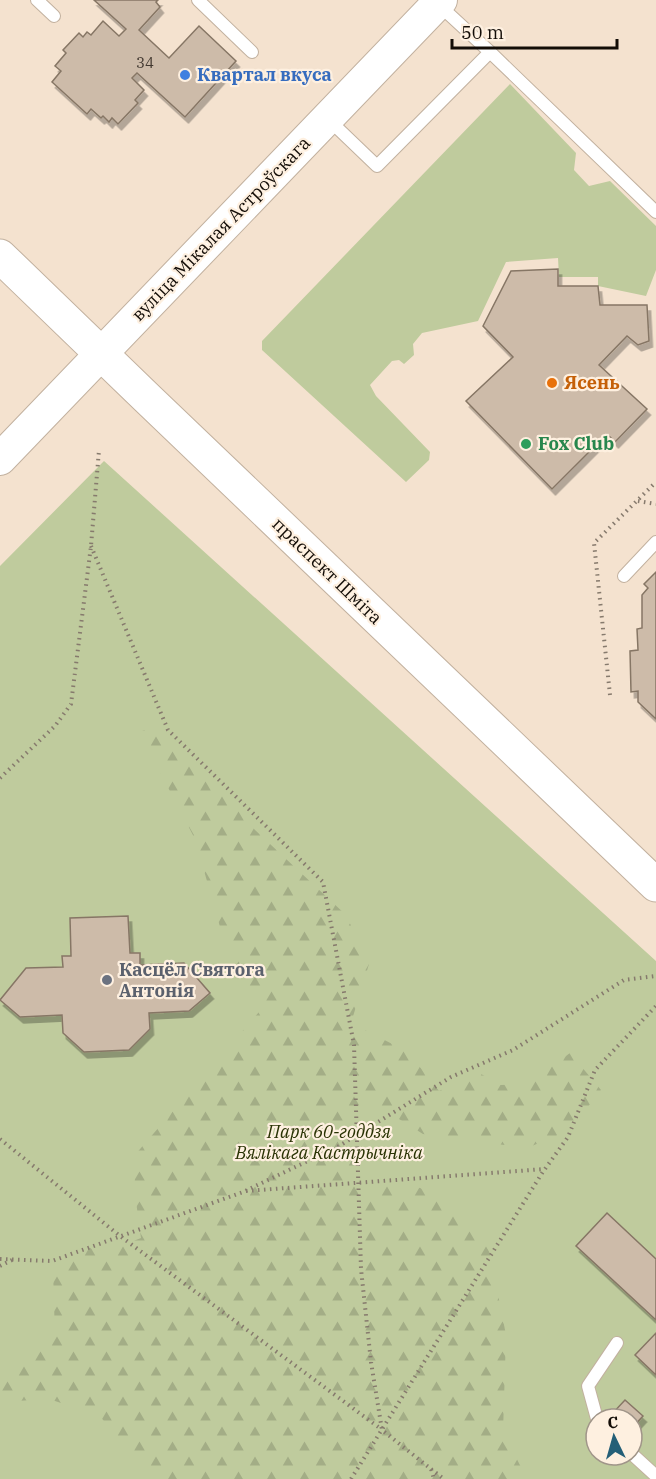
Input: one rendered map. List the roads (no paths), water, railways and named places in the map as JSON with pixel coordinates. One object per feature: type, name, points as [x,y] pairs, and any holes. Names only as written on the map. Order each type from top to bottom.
[{"type":"main road","name":"вуліца Мікалая Астроўскага","points":[[0,459],[328,119],[437,1]]},
{"type":"main road","name":"праспект Шміта","points":[[0,255],[147,399],[656,885]]},
{"type":"lane","points":[[37,0],[54,16]]},
{"type":"lane","points":[[198,0],[252,52]]},
{"type":"lane","points":[[437,1],[656,212]]},
{"type":"lane","points":[[328,119],[376,166],[490,52]]},
{"type":"lane","points":[[624,576],[656,542]]},
{"type":"lane","points":[[594,1407],[588,1386],[617,1343]]},
{"type":"lane","points":[[644,1465],[656,1476]]},
{"type":"place","name":"Квартал вкуса","points":[[185,75]]},
{"type":"place","name":"Ясень","points":[[552,383]]},
{"type":"place","name":"Fox Club","points":[[526,444]]},
{"type":"place","name":"Касцёл Святога Антонія","points":[[107,980]]},
{"type":"park label","name":"Парк 60-годдзя Вялікага Кастрычніка","points":[[329,1142]]}]
